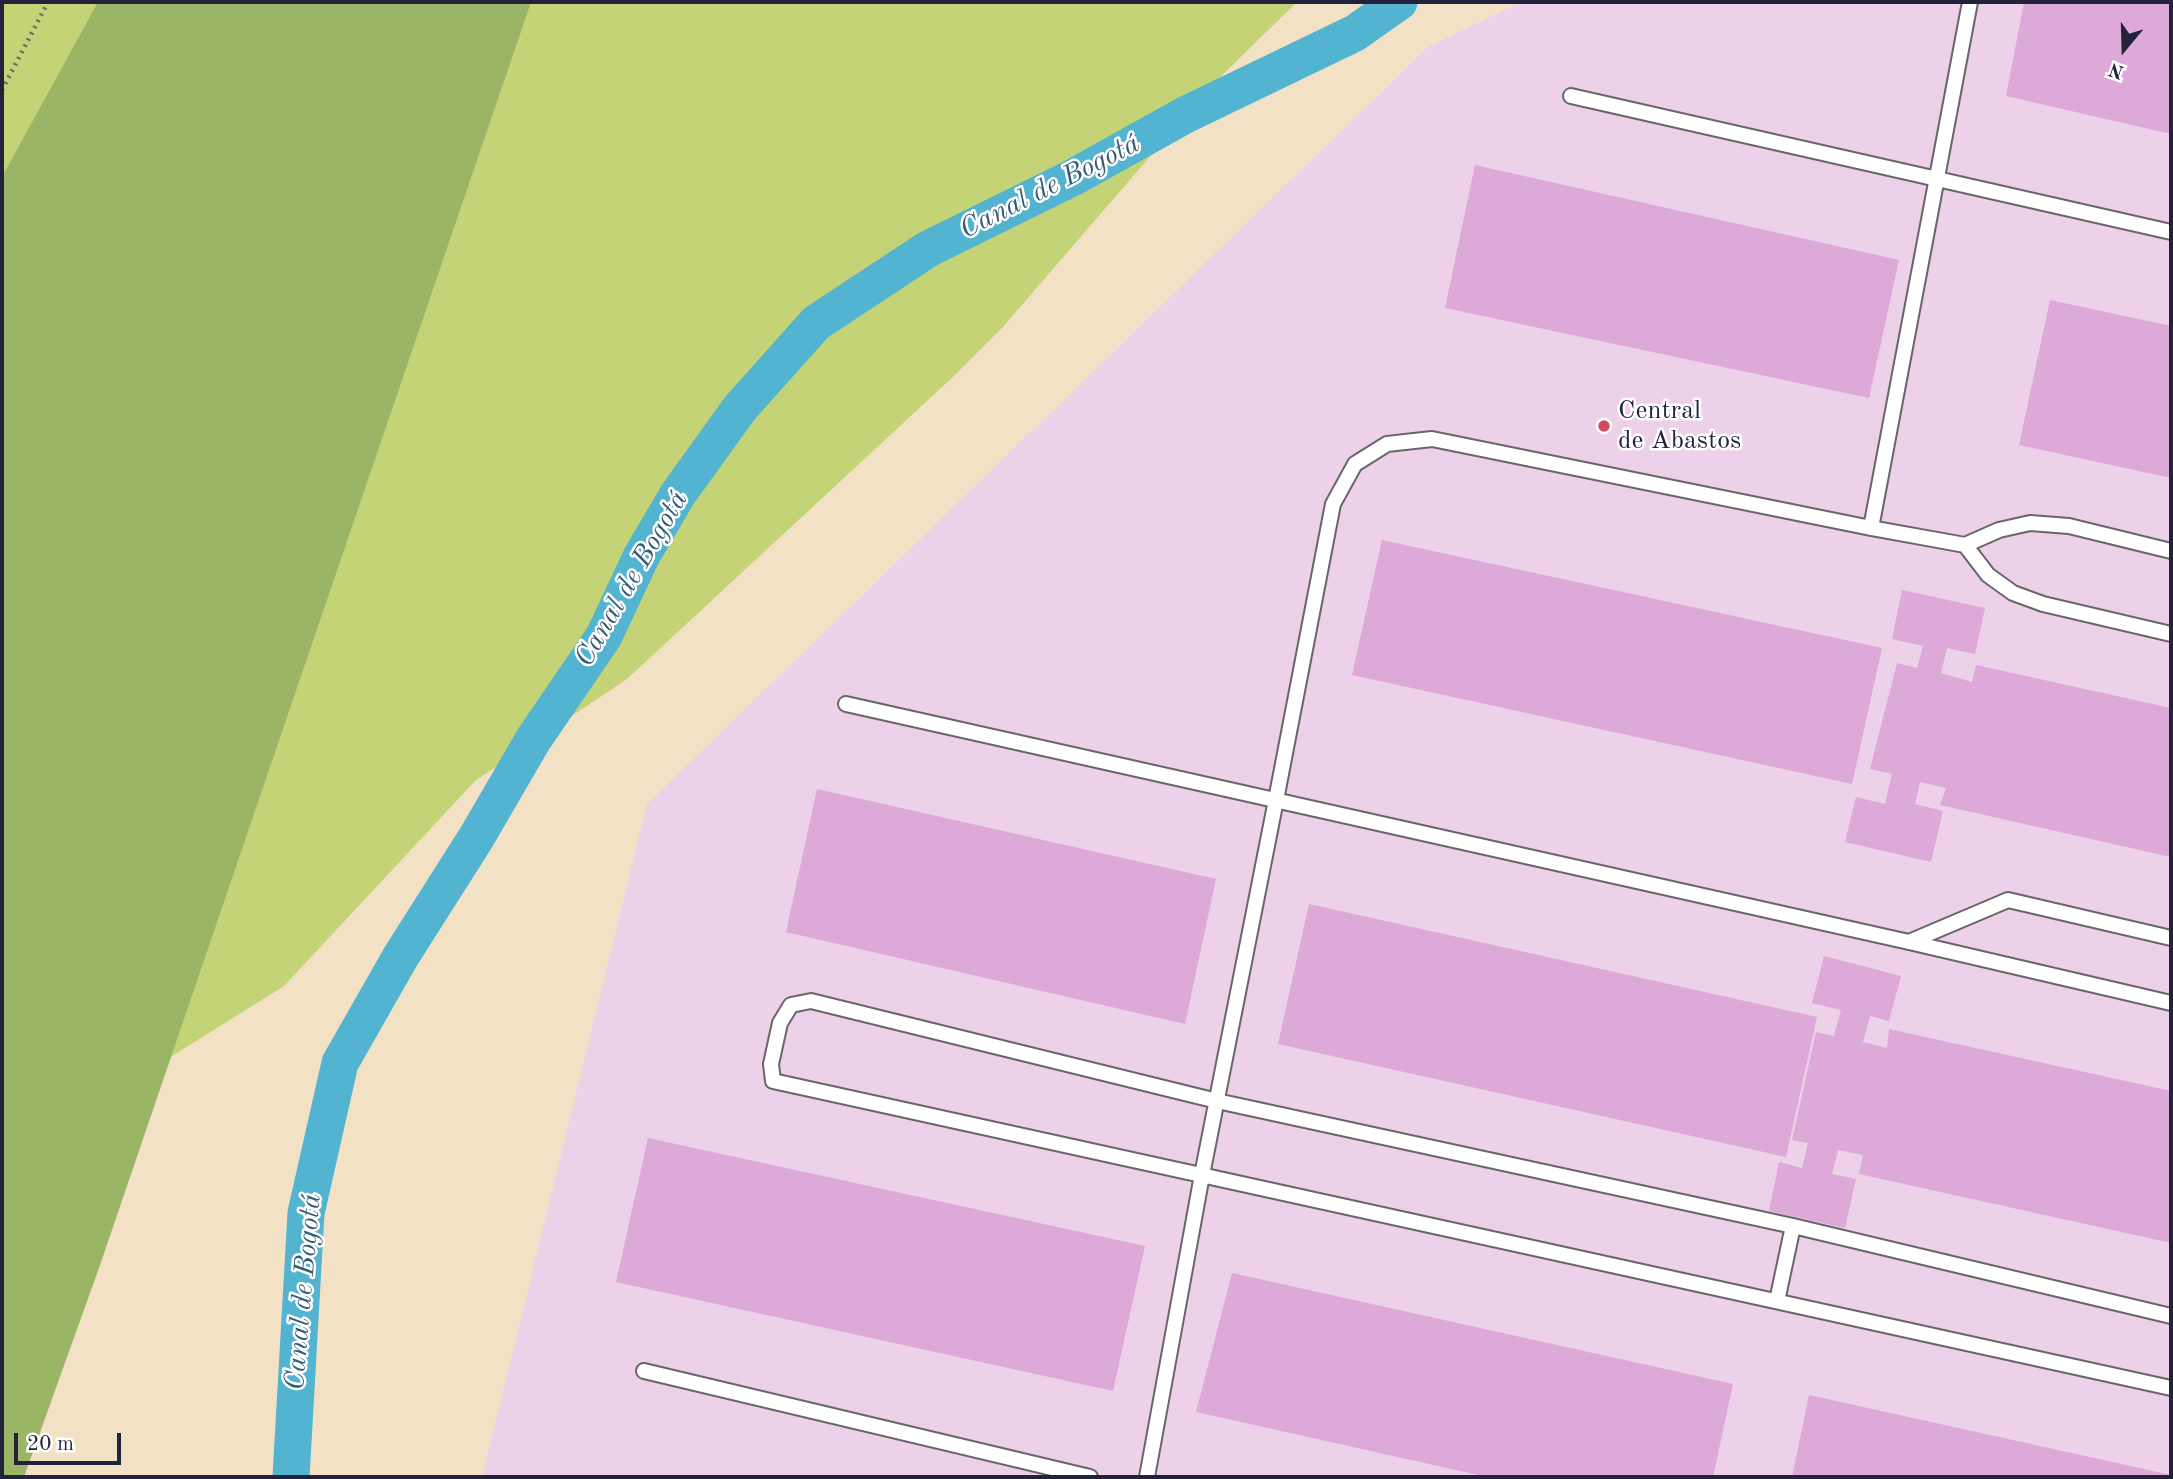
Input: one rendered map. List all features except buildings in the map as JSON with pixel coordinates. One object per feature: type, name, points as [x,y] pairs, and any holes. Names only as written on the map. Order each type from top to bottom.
[{"type":"lane","points":[[1871,528],[1970,2]]},
{"type":"lane","points":[[1571,96],[2171,232]]},
{"type":"lane","points":[[1147,1477],[1202,1175],[1333,504],[1355,464],[1387,444],[1433,439],[1965,545],[1999,530],[2030,523],[2069,526],[2171,551]]},
{"type":"lane","points":[[1965,545],[1988,575],[2013,593],[2043,604],[2171,634]]},
{"type":"lane","points":[[846,704],[2171,1003]]},
{"type":"lane","points":[[1909,942],[2008,900],[2171,938]]},
{"type":"lane","points":[[2171,1316],[1793,1226],[1217,1101],[811,1002],[791,1005],[780,1023],[771,1063],[773,1081],[2171,1388]]},
{"type":"lane","points":[[1777,1301],[1793,1226]]},
{"type":"lane","points":[[644,1371],[1090,1477]]},
{"type":"path","points":[[2,89],[48,2]]},
{"type":"shaded area","name":"Central de Abastos","points":[[1521,2],[2171,2],[2171,1477],[482,1477],[647,804],[1428,47]]},
{"type":"green space","points":[[2,2],[1297,2],[1210,87],[1002,328],[955,375],[627,679],[475,781],[284,986],[84,1111],[2,1184]]},
{"type":"green space","points":[[98,2],[531,2],[99,1268],[24,1477],[2,1477],[2,177]]},
{"type":"waterway","name":"Canal de Bogotá","points":[[291,1477],[306,1213],[340,1063],[401,956],[476,838],[533,740],[604,636],[641,557],[678,494],[740,408],[816,323],[928,249],[1072,178],[1185,115],[1355,33],[1399,2]]},
{"type":"place","name":"Central de Abastos","points":[[1604,426]]}]
